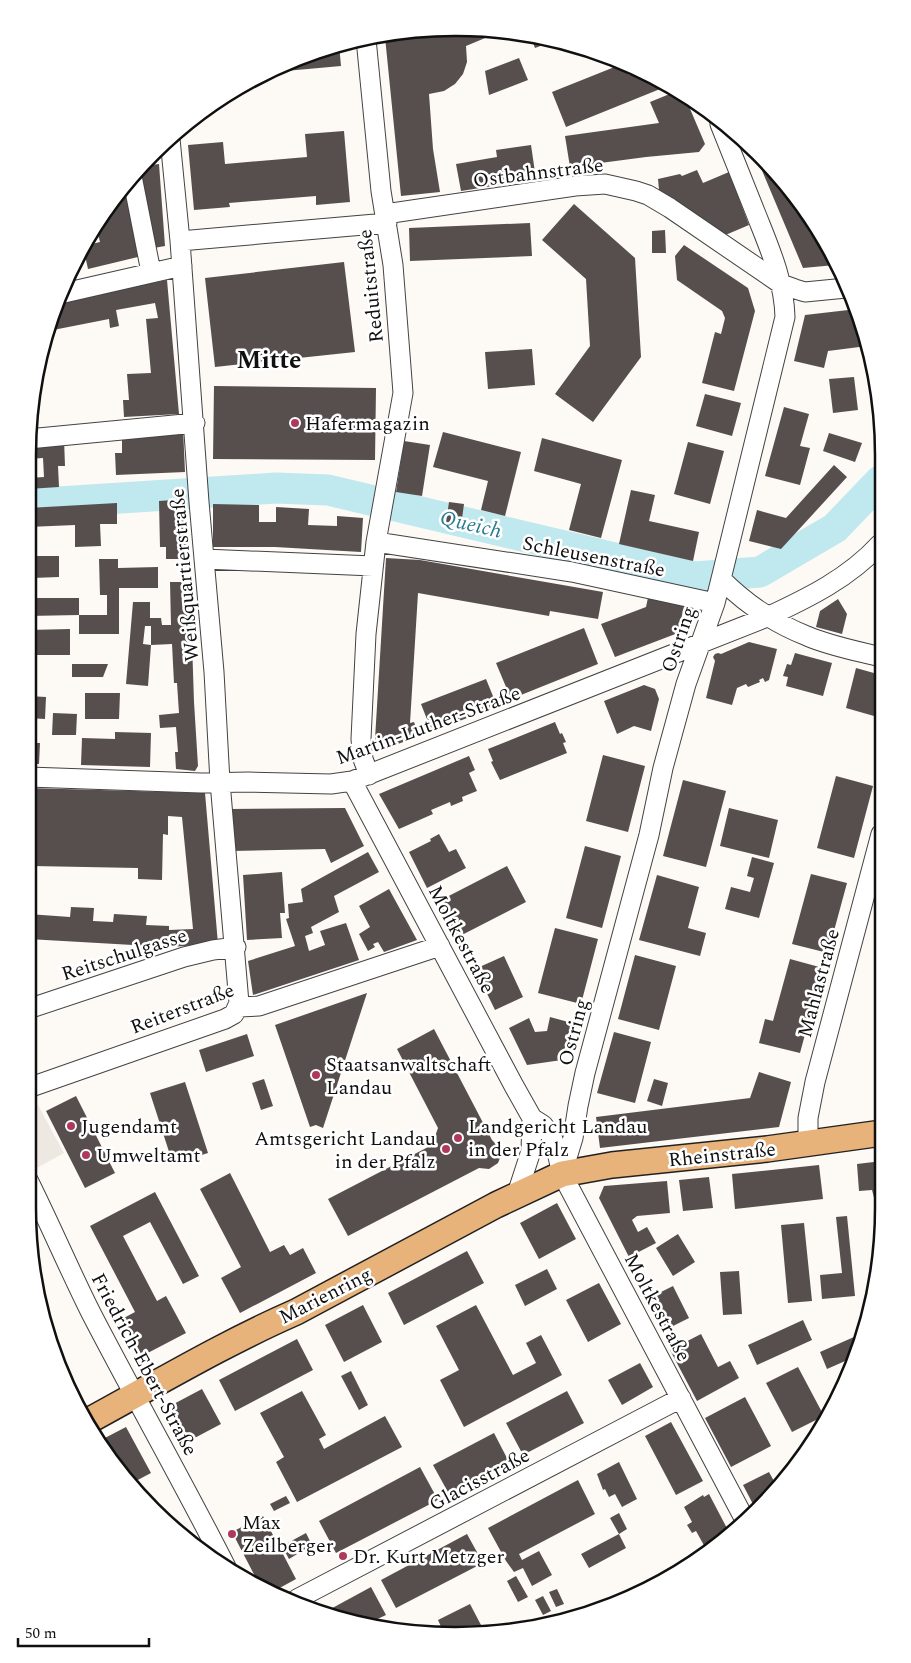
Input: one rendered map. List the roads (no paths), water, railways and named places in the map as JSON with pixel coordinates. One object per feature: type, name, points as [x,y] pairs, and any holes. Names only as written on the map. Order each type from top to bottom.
[{"type":"main road","name":"Rheinstraße","points":[[562,1174],[612,1165],[808,1144],[875,1134]]},
{"type":"main road","name":"Marienring","points":[[93,1418],[266,1325],[296,1312],[517,1194],[562,1174]]},
{"type":"street","name":"Reduitstraße","points":[[367,46],[381,188],[395,288],[402,393],[377,535]]},
{"type":"street","name":"Ostring","points":[[562,1174],[573,1138],[576,1112],[585,1073],[649,835],[686,684],[718,591],[731,542],[785,317],[781,284],[724,133]]},
{"type":"street","name":"Weißquartierstraße","points":[[171,148],[180,240],[199,502],[214,672],[220,782],[240,991],[238,1007]]},
{"type":"street","name":"Ostbahnstraße","points":[[180,240],[386,219],[575,186],[605,184],[636,191],[659,201],[781,284],[805,292],[840,289]]},
{"type":"street","points":[[134,186],[150,272]]},
{"type":"street","points":[[69,292],[182,266]]},
{"type":"street","points":[[37,438],[194,423]]},
{"type":"street","name":"Moltkestraße","points":[[377,535],[366,634],[361,778],[440,946],[532,1118],[543,1125],[552,1137],[562,1174],[742,1514]]},
{"type":"street","name":"Schleusenstraße","points":[[377,535],[572,572],[718,591]]},
{"type":"street","name":"Martin-Luther-Straße","points":[[36,777],[201,783],[330,784],[361,778],[767,617],[820,591],[853,568],[875,548]]},
{"type":"street","points":[[204,559],[373,566]]},
{"type":"street","points":[[718,591],[734,591],[767,617],[809,637],[875,655]]},
{"type":"street","name":"Mahlastraße","points":[[808,1144],[808,1118],[815,1082],[875,857]]},
{"type":"street","name":"Reiterstraße","points":[[36,1085],[225,1020],[234,1014],[238,1007],[260,1006],[440,946]]},
{"type":"street","name":"Reitschulgasse","points":[[36,1006],[184,957],[236,947]]},
{"type":"street","name":"Moltkestraße","points":[[517,1194],[531,1151],[532,1118]]},
{"type":"street","name":"Friedrich-Ebert-Straße","points":[[36,1196],[90,1311],[219,1553]]},
{"type":"street","name":"Glacisstraße","points":[[301,1597],[681,1398]]},
{"type":"waterway","name":"Queich","points":[[36,503],[276,488],[328,490],[695,577],[760,572],[835,528],[875,486]]},
{"type":"place","name":"Hafermagazin","points":[[295,423]]},
{"type":"place","name":"Staatsanwaltschaft Landau","points":[[316,1075]]},
{"type":"place","name":"Jugendamt","points":[[71,1126]]},
{"type":"place","name":"Landgericht Landau in der Pfalz","points":[[458,1138]]},
{"type":"place","name":"Amtsgericht Landau in der Pfalz","points":[[446,1149]]},
{"type":"place","name":"Umweltamt","points":[[86,1155]]},
{"type":"place","name":"Max Zeilberger","points":[[232,1534]]},
{"type":"place","name":"Dr. Kurt Metzger","points":[[343,1556]]},
{"type":"district","name":"Mitte","points":[[269,359]]}]
